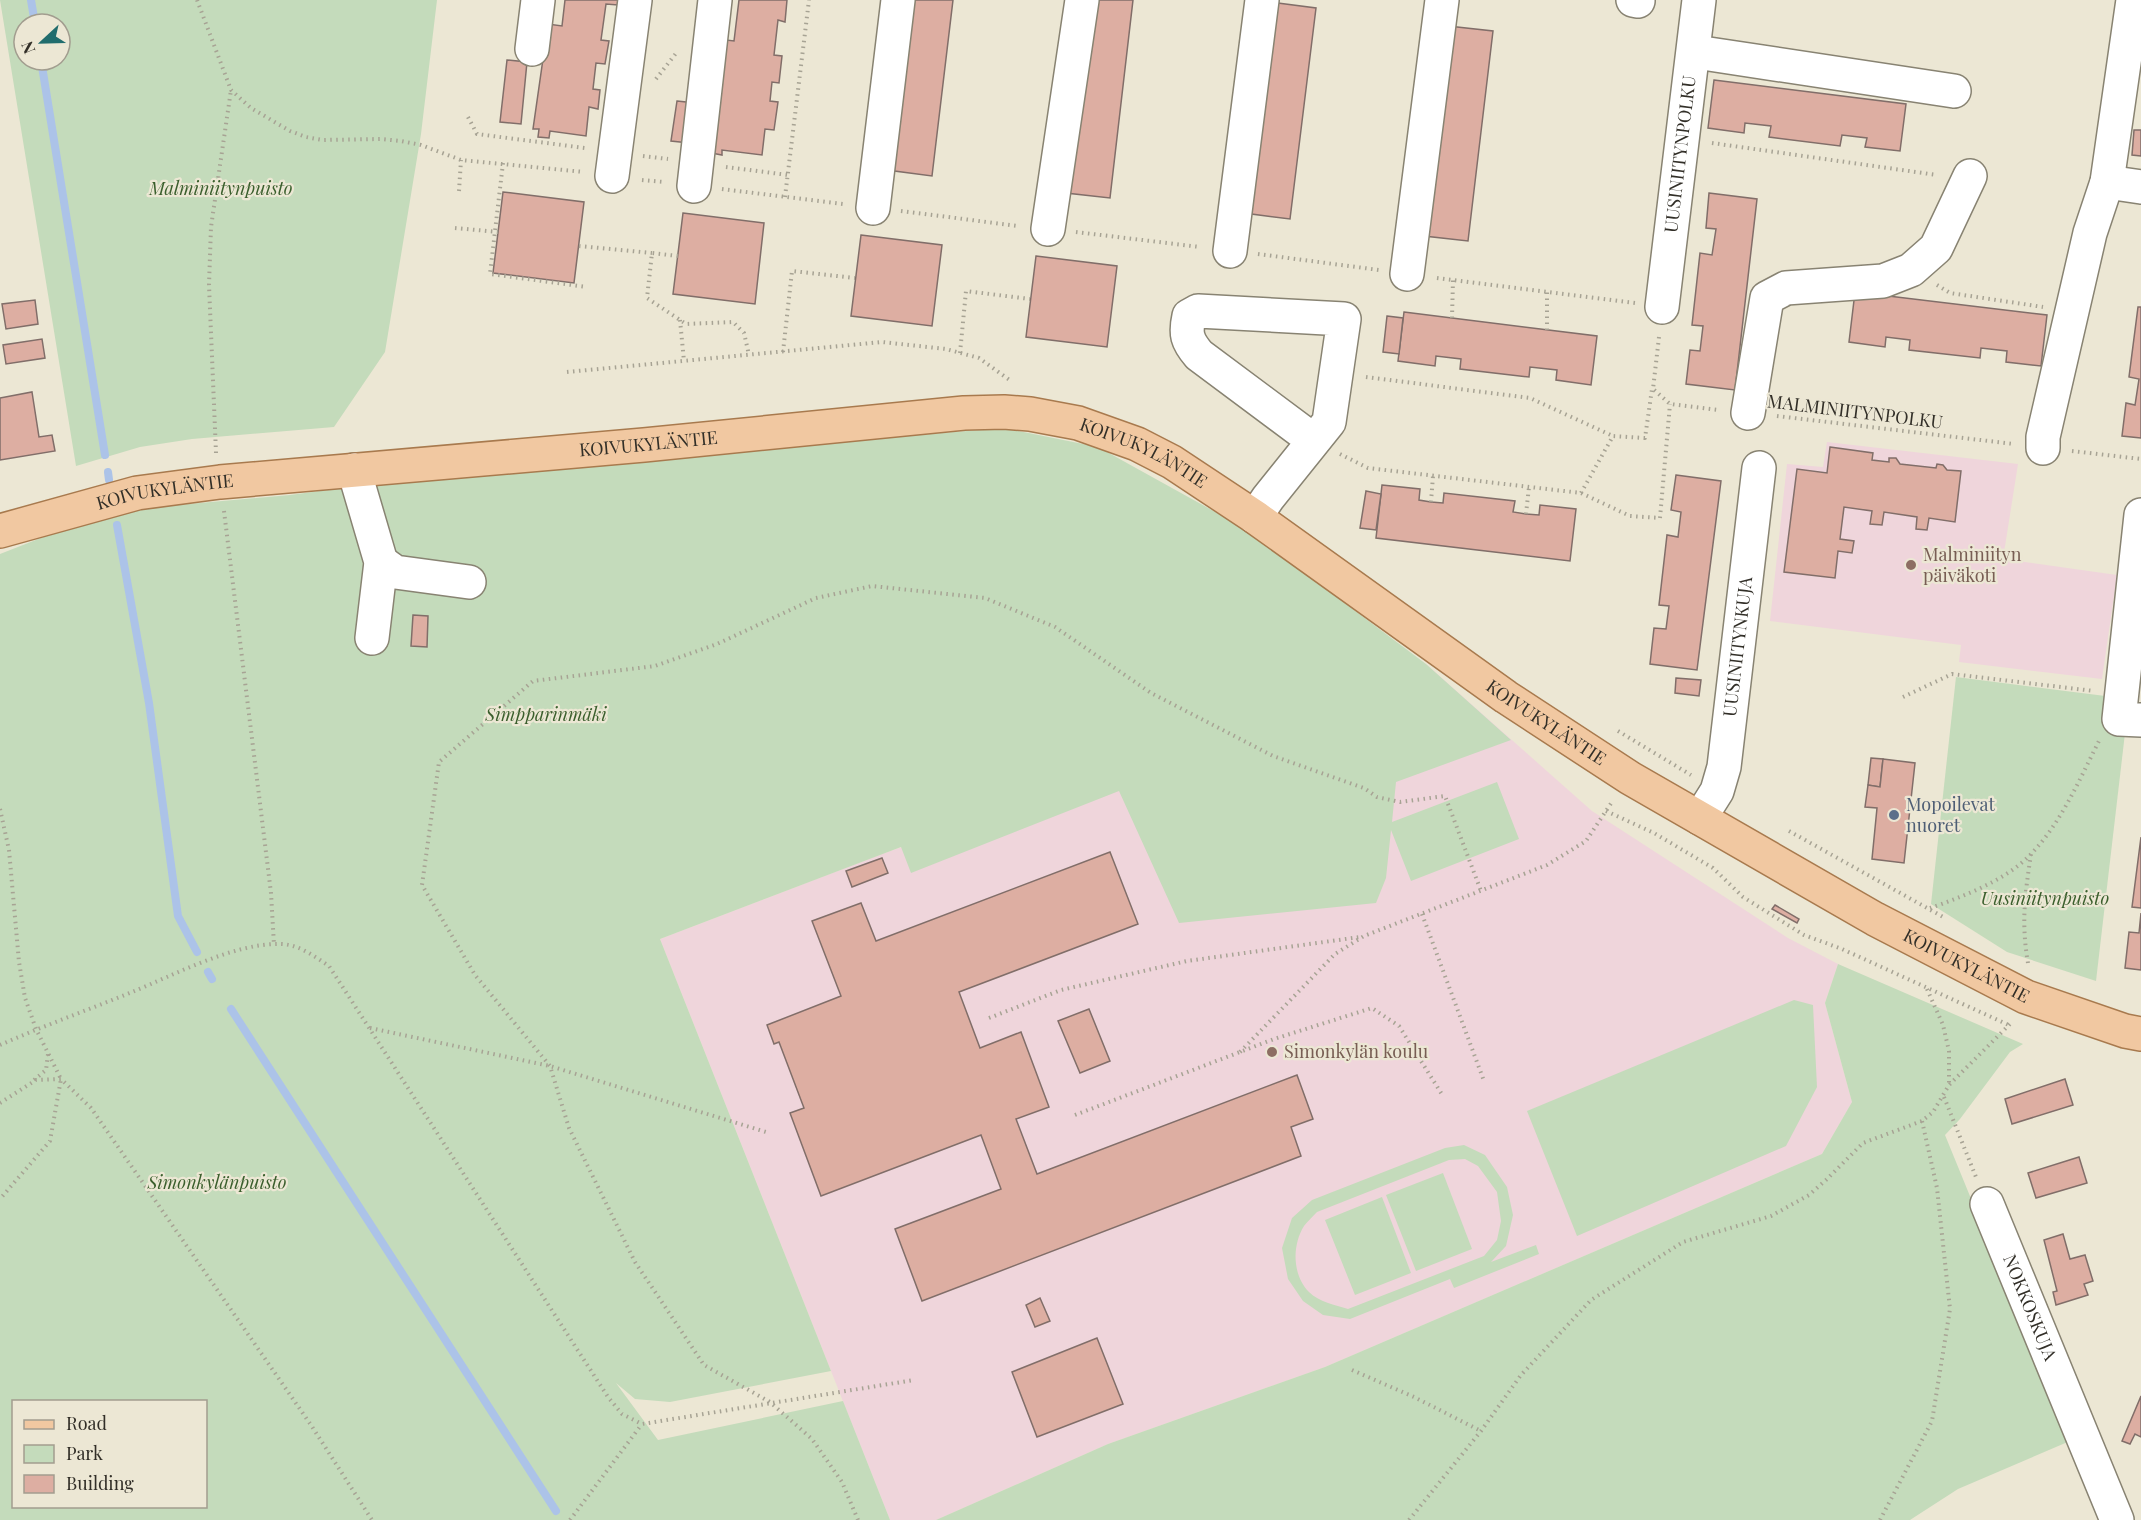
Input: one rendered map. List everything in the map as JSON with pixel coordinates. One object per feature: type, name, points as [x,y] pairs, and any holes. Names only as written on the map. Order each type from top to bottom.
[{"type":"main road","name":"KOIVUKYLÄNTIE","points":[[0,531],[137,493],[218,460],[354,470],[644,445],[964,413],[1004,412],[1078,423],[1137,444],[1172,462],[1256,517],[1506,697],[1630,778],[1875,919],[2026,997],[2125,1031],[2141,1034]]},
{"type":"street","points":[[532,49],[538,0]]},
{"type":"street","points":[[612,176],[635,0]]},
{"type":"street","points":[[694,186],[715,0]]},
{"type":"street","points":[[873,208],[898,0]]},
{"type":"street","points":[[1048,229],[1082,0]]},
{"type":"street","points":[[1230,251],[1262,0]]},
{"type":"street","points":[[1407,274],[1442,0]]},
{"type":"street","points":[[1633,0],[1638,1]]},
{"type":"street","name":"UUSINIITYNPOLKU","points":[[1662,307],[1699,0]]},
{"type":"street","points":[[2043,448],[2043,437],[2090,233],[2107,182],[2133,0]]},
{"type":"street","points":[[1709,54],[1954,91]]},
{"type":"street","points":[[1748,413],[1767,298],[1786,288],[1883,281],[1911,270],[1936,248],[1955,176]]},
{"type":"street","points":[[2107,182],[2141,187]]},
{"type":"street","points":[[1256,517],[1329,422],[1344,319],[1198,311],[1189,316],[1187,326],[1189,343],[1199,355],[1313,440]]},
{"type":"street","name":"UUSINIITYNKUJA","points":[[1700,818],[1717,790],[1724,767],[1759,468]]},
{"type":"street","points":[[354,470],[381,562],[372,638]]},
{"type":"street","points":[[2127,711],[2141,515]]},
{"type":"street","points":[[381,562],[395,572],[469,582]]},
{"type":"street","name":"NOKKOSKUJA","points":[[1987,1204],[2117,1520]]},
{"type":"path","points":[[197,0],[231,90],[251,108],[290,131],[322,140],[401,141],[421,145],[461,160],[510,164]]},
{"type":"path","points":[[785,197],[809,0]]},
{"type":"path","points":[[652,85],[680,49]]},
{"type":"path","points":[[231,90],[211,227],[209,285],[218,460],[271,893],[273,945]]},
{"type":"path","points":[[1682,139],[1955,176]]},
{"type":"path","points":[[459,191],[461,160]]},
{"type":"path","points":[[503,163],[490,274],[587,286]]},
{"type":"path","points":[[455,228],[496,232]]},
{"type":"path","points":[[579,246],[678,256]]},
{"type":"path","points":[[652,253],[647,298],[686,324],[733,322],[744,333],[749,355]]},
{"type":"path","points":[[1911,270],[1950,293],[2072,311]]},
{"type":"path","points":[[783,352],[792,271],[855,278]]},
{"type":"path","points":[[1452,318],[1453,280]]},
{"type":"path","points":[[960,353],[966,291],[1030,299]]},
{"type":"path","points":[[1547,292],[1547,330]]},
{"type":"path","points":[[1336,374],[1530,398],[1613,436],[1645,438],[1662,307]]},
{"type":"path","points":[[680,319],[684,361]]},
{"type":"path","points":[[567,372],[882,342],[960,353],[979,358],[1016,384],[1004,385]]},
{"type":"path","points":[[1313,440],[1368,468],[1581,493],[1630,516],[1660,518],[1670,404],[1653,389]]},
{"type":"path","name":"MALMINIITYNPOLKU","points":[[1670,404],[2141,459]]},
{"type":"path","points":[[1581,493],[1613,436]]},
{"type":"path","points":[[1431,502],[1433,476]]},
{"type":"path","points":[[1526,514],[1529,487]]},
{"type":"path","points":[[858,1520],[842,1482],[812,1439],[770,1402],[704,1365],[635,1262],[570,1128],[550,1066],[475,975],[422,885],[439,762],[533,681],[655,666],[717,644],[816,598],[872,586],[986,598],[1055,627],[1151,693],[1274,756],[1364,788],[1377,797],[1400,802],[1445,796],[1481,891]]},
{"type":"path","points":[[1903,697],[1952,674],[2127,711]]},
{"type":"path","points":[[1929,909],[1973,891],[2006,873],[2031,854],[2061,815],[2105,729],[2127,711]]},
{"type":"path","points":[[1612,727],[1717,790]]},
{"type":"path","points":[[0,809],[9,849],[24,989],[36,1029],[61,1079],[91,1108],[104,1126],[310,1425],[372,1520]]},
{"type":"path","points":[[1240,1052],[1335,954],[1364,936],[1547,865],[1586,841],[1606,811],[1654,833],[1713,868],[1743,897],[1804,935],[1842,949],[2009,1026],[1949,1085]]},
{"type":"path","points":[[1788,831],[1949,921]]},
{"type":"path","points":[[2019,964],[2029,970],[2024,940],[2024,901],[2031,854]]},
{"type":"path","points":[[1422,914],[1484,1081]]},
{"type":"path","points":[[989,1018],[1061,990],[1188,961],[1364,936]]},
{"type":"path","points":[[0,1045],[220,956],[259,946],[281,944],[306,951],[329,966],[608,1397],[622,1414],[642,1424],[914,1380]]},
{"type":"path","points":[[1409,1520],[1481,1431],[1521,1375],[1591,1299],[1683,1242],[1782,1211],[1809,1195],[1863,1143],[1922,1121],[1933,1112],[1944,1097],[1949,1085],[1949,1051],[1943,1025],[1926,988]]},
{"type":"path","points":[[1075,1115],[1274,1039],[1372,1008],[1399,1026],[1443,1096]]},
{"type":"path","points":[[369,1028],[550,1066],[766,1132]]},
{"type":"path","points":[[29,1084],[46,1070],[48,1052]]},
{"type":"path","points":[[0,1102],[36,1080],[61,1079]]},
{"type":"path","points":[[0,1199],[50,1141],[61,1079]]},
{"type":"path","points":[[1944,1097],[1987,1204]]},
{"type":"path","points":[[1880,1520],[1932,1421],[1950,1309],[1938,1188],[1922,1121]]},
{"type":"path","points":[[1352,1370],[1481,1431]]},
{"type":"path","points":[[570,1520],[642,1424]]},
{"type":"shaded area","name":"Malminiityn päiväkoti","points":[[1827,442],[2018,464],[2003,559],[2117,575],[2102,679],[1959,662],[1961,645],[1770,621],[1787,464],[1823,467]]},
{"type":"shaded area","name":"Simonkylän koulu","points":[[1426,664],[1592,811],[1788,938],[1838,964],[1825,1003],[1852,1102],[1822,1154],[1325,1367],[1108,1444],[936,1520],[890,1520],[660,939],[882,854]]},
{"type":"green space","name":"Malminiitynpuisto","points":[[0,0],[437,0],[421,134],[385,352],[334,427],[192,439],[140,447],[76,466]]},
{"type":"green space","points":[[1004,428],[1098,447],[1246,529],[1426,664],[1511,740],[1396,782],[1392,822],[1497,782],[1519,839],[1411,881],[1391,830],[1386,878],[1376,903],[1179,923],[1119,791],[911,873],[901,847],[660,939],[831,1371],[670,1402],[635,1399],[616,1383],[658,1440],[843,1401],[890,1520],[0,1520],[0,554],[110,511],[290,495],[401,480],[545,465]]},
{"type":"green space","name":"Uusiniitynpuisto","points":[[1956,677],[2129,699],[2096,981],[2007,952],[1931,904]]},
{"type":"green space","points":[[1838,964],[2023,1044],[2010,1052],[1960,1119],[1945,1135],[2070,1441],[1958,1489],[1910,1520],[936,1520],[1108,1444],[1325,1367],[1822,1154],[1852,1102],[1825,1003]]},
{"type":"green space","points":[[1794,1000],[1813,1005],[1817,1087],[1786,1146],[1577,1236],[1527,1111]]},
{"type":"green space","points":[[1464,1145],[1485,1155],[1507,1187],[1513,1215],[1506,1246],[1491,1262],[1536,1245],[1539,1254],[1454,1288],[1450,1279],[1350,1319],[1323,1315],[1303,1301],[1288,1279],[1282,1248],[1292,1218],[1312,1200],[1445,1148]],"holes":[[[1465,1159],[1478,1166],[1497,1192],[1501,1221],[1497,1240],[1484,1256],[1348,1309],[1317,1298],[1303,1285],[1297,1269],[1297,1242],[1304,1226],[1317,1212],[1449,1160]]]},
{"type":"green space","points":[[1443,1173],[1472,1249],[1416,1271],[1386,1195]]},
{"type":"green space","points":[[1382,1197],[1411,1273],[1355,1295],[1325,1220]]},
{"type":"building","points":[[565,0],[619,0],[618,5],[606,4],[601,40],[609,41],[605,64],[596,63],[593,89],[600,90],[598,109],[589,107],[586,136],[550,131],[549,138],[538,137],[539,129],[533,129],[548,24],[562,26]]},
{"type":"building","points":[[739,0],[787,0],[785,22],[778,20],[774,55],[782,56],[779,83],[772,82],[770,101],[778,102],[774,130],[765,129],[762,155],[722,150],[722,155],[711,153],[718,39],[734,41]]},
{"type":"building","points":[[908,0],[953,0],[932,176],[887,170]]},
{"type":"building","points":[[1088,0],[1133,0],[1110,198],[1066,193]]},
{"type":"building","points":[[1270,2],[1316,8],[1290,219],[1244,213]]},
{"type":"building","points":[[1448,26],[1493,31],[1468,241],[1424,236]]},
{"type":"building","points":[[507,60],[527,62],[521,124],[500,122]]},
{"type":"building","points":[[1714,80],[1906,104],[1900,151],[1865,147],[1867,138],[1842,135],[1840,146],[1769,137],[1771,126],[1745,123],[1744,133],[1708,128]]},
{"type":"building","points":[[677,101],[695,103],[689,143],[671,141]]},
{"type":"building","points":[[2134,130],[2141,130],[2141,156],[2132,155]]},
{"type":"building","points":[[503,192],[584,202],[574,283],[493,273]]},
{"type":"building","points":[[1709,193],[1757,199],[1735,390],[1686,384],[1690,350],[1700,351],[1703,326],[1692,325],[1700,253],[1712,255],[1716,229],[1706,228]]},
{"type":"building","points":[[683,213],[764,223],[755,304],[673,294]]},
{"type":"building","points":[[861,235],[942,245],[932,326],[851,316]]},
{"type":"building","points":[[1036,256],[1117,266],[1107,347],[1026,337]]},
{"type":"building","points":[[1855,292],[2047,315],[2041,366],[2006,362],[2007,351],[1981,348],[1980,358],[1909,350],[1910,340],[1886,337],[1885,347],[1849,342]]},
{"type":"building","points":[[35,300],[38,324],[6,329],[2,304]]},
{"type":"building","points":[[2138,307],[2141,307],[2141,438],[2122,436],[2126,403],[2135,405],[2139,379],[2129,377]]},
{"type":"building","points":[[1404,312],[1597,336],[1591,385],[1556,380],[1557,370],[1530,367],[1529,377],[1460,369],[1461,359],[1436,356],[1435,366],[1398,361]]},
{"type":"building","points":[[1387,316],[1403,318],[1399,354],[1383,352]]},
{"type":"building","points":[[42,339],[45,358],[6,364],[3,345]]},
{"type":"building","points":[[32,392],[39,437],[52,435],[55,451],[0,460],[0,398]]},
{"type":"building","points":[[1830,447],[1873,453],[1872,460],[1889,462],[1889,458],[1896,458],[1900,464],[1936,468],[1937,464],[1943,465],[1947,470],[1961,471],[1955,522],[1929,518],[1927,530],[1916,529],[1917,517],[1884,512],[1882,525],[1870,524],[1872,511],[1844,507],[1840,539],[1854,541],[1852,553],[1838,551],[1835,578],[1784,572],[1797,469],[1827,473]]},
{"type":"building","points":[[1676,475],[1721,481],[1697,670],[1650,664],[1654,628],[1666,629],[1669,606],[1659,605],[1667,535],[1678,537],[1681,512],[1671,510]]},
{"type":"building","points":[[1382,485],[1420,489],[1419,500],[1431,502],[1443,503],[1444,493],[1515,501],[1513,512],[1526,514],[1539,515],[1540,505],[1576,509],[1570,561],[1376,538]]},
{"type":"building","points":[[1366,491],[1381,494],[1376,530],[1360,528]]},
{"type":"building","points":[[413,615],[428,616],[427,647],[411,646]]},
{"type":"building","points":[[1676,678],[1701,680],[1699,696],[1675,693]]},
{"type":"building","points":[[1871,758],[1883,759],[1880,787],[1868,785]]},
{"type":"building","points":[[1883,759],[1915,763],[1904,863],[1872,859],[1877,808],[1865,807],[1868,785],[1880,787]]},
{"type":"building","points":[[2141,837],[2141,908],[2132,907]]},
{"type":"building","points":[[1110,852],[1138,924],[959,992],[980,1048],[1021,1032],[1049,1107],[1016,1119],[1037,1174],[1297,1075],[1313,1119],[1291,1127],[1301,1156],[922,1301],[895,1229],[1001,1189],[981,1135],[821,1196],[790,1113],[804,1108],[779,1042],[774,1044],[767,1025],[841,996],[812,921],[861,903],[876,941]]},
{"type":"building","points":[[882,858],[888,873],[852,887],[846,871]]},
{"type":"building","points":[[1775,905],[1799,919],[1797,923],[1772,909]]},
{"type":"building","points":[[2141,913],[2141,970],[2125,968],[2129,932],[2139,933]]},
{"type":"building","points":[[1089,1009],[1110,1061],[1080,1073],[1058,1021]]},
{"type":"building","points":[[2065,1079],[2073,1105],[2012,1124],[2005,1099]]},
{"type":"building","points":[[2079,1157],[2087,1183],[2036,1198],[2028,1173]]},
{"type":"building","points":[[2063,1234],[2070,1259],[2085,1255],[2093,1281],[2084,1284],[2088,1295],[2056,1305],[2053,1292],[2057,1291],[2044,1240]]},
{"type":"building","points":[[1040,1298],[1050,1321],[1035,1327],[1026,1305]]},
{"type":"building","points":[[1097,1338],[1123,1404],[1037,1437],[1012,1372]]},
{"type":"building","points":[[2141,1396],[2141,1437],[2135,1434],[2130,1444],[2122,1441]]},
{"type":"waterway","points":[[31,0],[33,12]]},
{"type":"waterway","points":[[43,72],[105,455]]},
{"type":"waterway","points":[[108,472],[109,480]]},
{"type":"waterway","points":[[117,525],[149,703],[178,916],[197,952]]},
{"type":"waterway","points":[[208,972],[212,979]]},
{"type":"waterway","points":[[231,1009],[556,1511]]},
{"type":"place","name":"Malminiityn päiväkoti","points":[[1911,565]]},
{"type":"place","name":"Mopoilevat nuoret","points":[[1894,815]]},
{"type":"place","name":"Simonkylän koulu","points":[[1272,1052]]},
{"type":"park label","name":"Simpparinmäki","points":[[546,715]]},
{"type":"park label","name":"Simonkylänpuisto","points":[[217,1183]]}]
